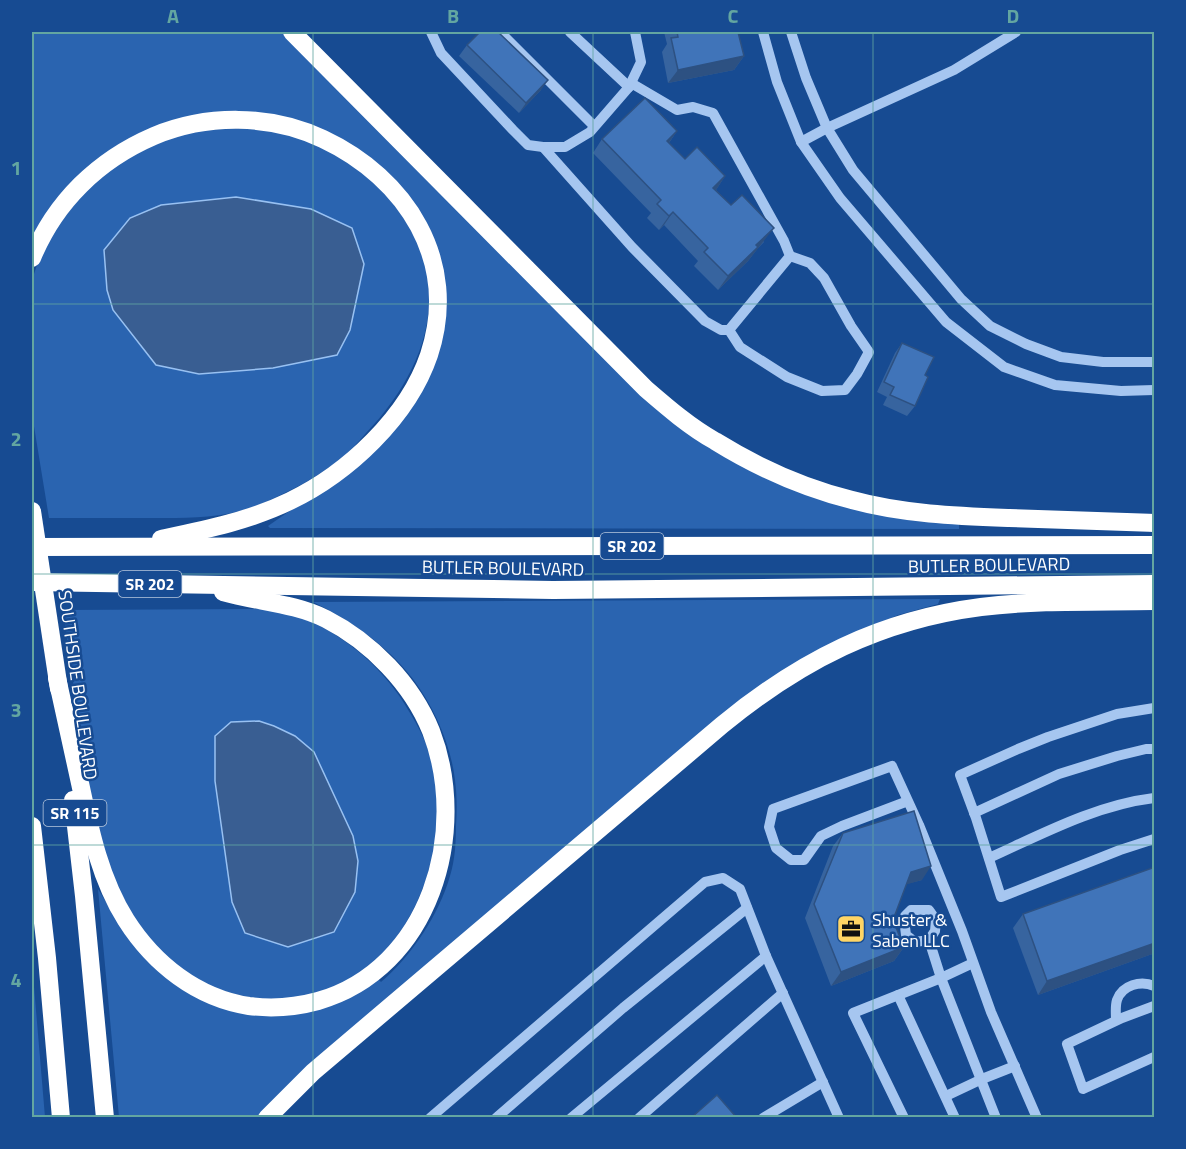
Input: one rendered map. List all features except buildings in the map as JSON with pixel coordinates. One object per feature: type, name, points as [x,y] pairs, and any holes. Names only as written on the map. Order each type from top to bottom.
[{"type":"highway","points":[[292,32],[646,389],[713,441],[798,483],[854,501],[885,507],[948,515],[1155,523]]},
{"type":"highway","points":[[32,258],[45,229],[66,200],[94,172],[109,161],[126,150],[164,132],[185,126],[226,120],[270,122],[290,126],[331,143],[352,155],[370,168],[402,199],[424,235],[431,254],[436,282],[437,313],[435,334],[429,355],[419,378],[396,415],[350,462],[310,490],[267,511],[228,524],[110,547]]},
{"type":"highway","name":"SOUTHSIDE BOULEVARD","points":[[32,510],[57,678],[84,896],[105,1118]]},
{"type":"highway","name":"BUTLER BOULEVARD","points":[[32,547],[1155,546]]},
{"type":"highway","name":"BUTLER BOULEVARD","points":[[32,582],[553,590],[1155,584]]},
{"type":"highway","points":[[57,678],[87,816],[102,871],[124,917],[163,964],[193,987],[210,996],[260,1007],[278,1008],[319,1001],[341,993],[372,974],[399,948],[412,930],[422,913],[437,875],[446,813],[442,771],[430,729],[410,693],[382,660],[347,632],[326,619],[282,603],[240,597],[195,584]]},
{"type":"highway","points":[[267,1118],[313,1072],[729,719],[763,693],[808,664],[874,633],[948,613],[1023,604],[1155,601]]},
{"type":"highway","name":"SR 115","points":[[32,826],[47,958],[61,1118]]},
{"type":"street","points":[[431,32],[441,53],[513,130],[528,145],[543,147],[565,147],[590,132],[630,85],[641,62],[635,32]]},
{"type":"street","points":[[500,32],[594,126]]},
{"type":"street","points":[[570,32],[630,85],[677,110],[693,107],[713,113],[784,241],[790,256],[810,263],[824,278],[851,326],[869,352],[845,390],[822,391],[788,377],[740,347],[729,330]]},
{"type":"street","points":[[763,32],[777,82],[801,142],[840,198],[946,322],[1004,367],[1055,385],[1121,391],[1155,390]]},
{"type":"street","points":[[791,32],[806,78],[827,128],[853,170],[961,299],[990,326],[1026,344],[1061,357],[1103,362],[1155,362]]},
{"type":"street","points":[[801,142],[954,70],[1016,32]]},
{"type":"street","points":[[543,147],[632,247],[705,321],[721,330],[729,330]]},
{"type":"street","points":[[729,330],[790,256]]},
{"type":"street","points":[[1155,708],[1117,714],[1048,737],[960,776],[1001,897],[1120,850],[1155,839]]},
{"type":"street","points":[[974,813],[1059,774],[1117,756],[1155,748]]},
{"type":"street","points":[[908,801],[821,836],[804,860],[791,860],[776,848],[769,827],[773,809],[892,766],[908,801],[949,899],[991,1012],[1037,1118]]},
{"type":"street","points":[[989,858],[1080,817],[1155,798]]},
{"type":"street","points":[[429,1118],[705,882],[723,878],[740,889],[766,956],[839,1118]]},
{"type":"street","points":[[496,1118],[623,1008],[747,908]]},
{"type":"street","points":[[929,940],[941,978],[996,1118]]},
{"type":"street","points":[[571,1118],[766,956]]},
{"type":"street","points":[[904,1118],[853,1013],[974,963]]},
{"type":"street","points":[[1116,1020],[1117,999],[1123,990],[1138,983],[1155,986]]},
{"type":"street","points":[[639,1118],[783,993]]},
{"type":"street","points":[[898,995],[955,1118]]},
{"type":"street","points":[[1155,1006],[1116,1020],[1067,1044],[1083,1089],[1155,1057]]},
{"type":"street","points":[[946,1096],[1014,1066]]},
{"type":"street","points":[[763,1118],[823,1082]]},
{"type":"shaded area","points":[[32,32],[281,32],[544,294],[677,422],[885,516],[959,524],[959,529],[270,528],[268,526],[317,492],[426,371],[436,256],[357,152],[211,115],[65,192],[32,236]]},
{"type":"shaded area","points":[[260,128],[295,137],[321,146],[348,161],[380,187],[415,238],[426,267],[429,296],[427,326],[418,354],[405,382],[387,408],[351,450],[312,478],[261,504],[232,513],[201,517],[49,518],[32,414],[32,280],[44,244],[94,179],[151,143],[196,130]],"holes":[[[337,355],[273,368],[199,374]]]},
{"type":"shaded area","points":[[236,197],[311,209],[352,228],[364,264],[350,330],[337,355],[273,368],[199,374],[156,365],[113,310],[107,290],[104,250],[130,218],[161,205]]},
{"type":"shaded area","points":[[940,599],[938,604],[898,615],[836,642],[260,1117],[119,1117],[98,889],[128,938],[164,974],[230,1008],[356,994],[378,979],[381,982],[414,947],[432,919],[445,890],[452,870],[457,815],[453,767],[440,727],[421,690],[392,656],[341,617],[313,602]]},
{"type":"shaded area","points":[[261,609],[281,611],[304,619],[336,635],[378,669],[416,722],[428,749],[435,779],[437,810],[435,843],[428,874],[416,905],[400,933],[379,957],[338,986],[303,997],[285,999],[249,997],[231,993],[193,979],[171,964],[138,924],[108,866],[92,810],[63,610]],"holes":[[[259,721],[295,736],[335,800],[353,836],[232,902],[228,866]]]},
{"type":"shaded area","points":[[259,721],[295,736],[314,752],[353,836],[358,861],[355,892],[334,932],[288,947],[245,933],[232,902],[215,781],[215,736],[231,722]]},
{"type":"shaded area","points":[[32,963],[45,1117],[32,1117]]},
{"type":"place","name":"Shuster & Saben LLC","points":[[851,929]]}]
